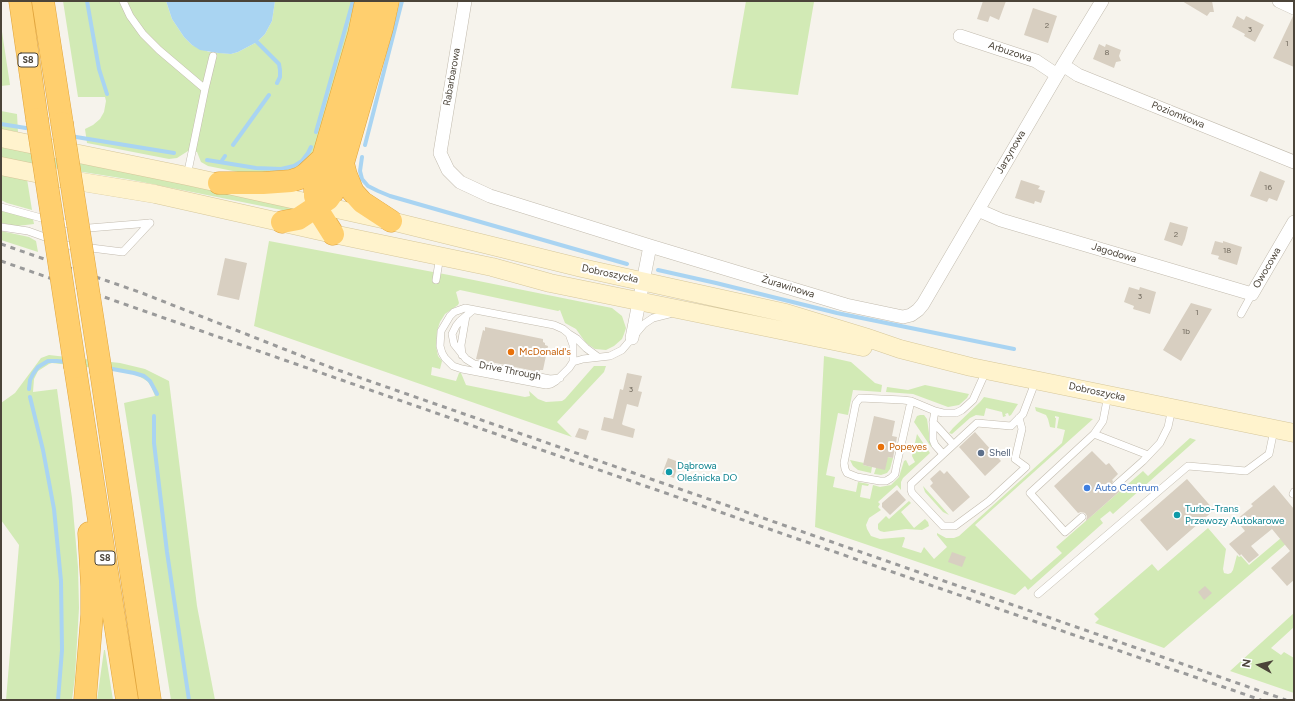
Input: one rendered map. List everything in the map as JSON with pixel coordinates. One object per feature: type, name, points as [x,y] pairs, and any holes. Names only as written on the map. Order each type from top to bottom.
[{"type":"highway","name":"S8","points":[[20,1],[127,700]]},
{"type":"highway","name":"S8","points":[[43,1],[127,540],[150,700]]},
{"type":"highway","points":[[50,1],[50,46]]},
{"type":"highway","points":[[332,161],[366,1]]},
{"type":"highway","points":[[333,234],[321,215],[314,190],[332,161],[382,28],[388,1]]},
{"type":"highway","points":[[219,183],[263,183],[291,181],[332,161]]},
{"type":"highway","points":[[332,161],[346,175],[353,192],[362,202],[391,221]]},
{"type":"highway","points":[[282,222],[298,219],[318,205]]},
{"type":"highway","points":[[83,416],[92,586],[92,615],[85,700]]},
{"type":"highway","points":[[127,540],[145,614],[163,700]]},
{"type":"main road","name":"Dobroszycka","points":[[1,138],[187,176],[391,221],[575,266],[786,312],[900,349],[987,370],[1294,433]]},
{"type":"main road","name":"Dobroszycka","points":[[1,166],[64,179],[155,194],[333,234],[440,256],[550,283],[864,347],[900,349]]},
{"type":"street","name":"Rabarbarowa","points":[[440,153],[465,1]]},
{"type":"street","name":"Jarzynowa","points":[[923,304],[1102,1]]},
{"type":"street","points":[[1279,1],[1294,8]]},
{"type":"street","name":"Arbuzowa","points":[[960,36],[1060,70]]},
{"type":"street","name":"Poziomkowa","points":[[1060,70],[1078,75],[1294,162]]},
{"type":"street","name":"Żurawinowa","points":[[440,153],[448,170],[460,182],[490,196],[846,305],[896,316],[911,315],[923,304]]},
{"type":"street","name":"Jagodowa","points":[[978,210],[1001,220],[1252,294]]},
{"type":"street","name":"Owocowa","points":[[1252,294],[1294,222]]},
{"type":"street","points":[[639,300],[650,246]]},
{"type":"street","name":"Dobroszycka","points":[[632,338],[639,300]]},
{"type":"lane","points":[[123,1],[130,16],[142,34],[206,89]]},
{"type":"lane","points":[[187,176],[213,56]]},
{"type":"lane","points":[[1,207],[45,219],[89,228],[150,223],[123,252],[67,246],[28,231],[1,227]]},
{"type":"lane","points":[[436,280],[440,256]]},
{"type":"lane","name":"Owocowa","points":[[1241,314],[1252,294]]},
{"type":"lane","points":[[569,334],[573,345],[573,362],[560,378],[551,384],[541,385],[453,366],[448,362],[442,353],[440,346],[442,331],[446,320],[454,312],[465,308],[554,325],[563,329],[577,339],[598,357]]},
{"type":"lane","points":[[462,355],[454,344],[452,334],[456,326],[473,310]]},
{"type":"lane","name":"Dobroszycka","points":[[573,362],[583,359],[610,356],[622,350],[644,324],[653,318],[662,315],[672,314],[772,334],[811,336]]},
{"type":"lane","points":[[462,355],[461,345],[466,316]]},
{"type":"lane","name":"Drive Through","points":[[462,355],[466,360],[474,364],[550,379],[560,378]]},
{"type":"lane","points":[[910,402],[896,468],[891,478],[886,481],[880,481],[857,477],[848,472],[845,469],[844,463],[858,400],[860,398],[867,397],[903,400],[910,402],[935,411],[943,413],[956,412],[968,406],[973,400],[987,370]]},
{"type":"lane","points":[[1019,418],[1022,429],[1015,459],[1026,467],[989,501],[955,526],[943,526],[910,490],[911,484],[977,423],[1011,426],[1019,418],[1023,414],[1036,380]]},
{"type":"lane","points":[[1082,517],[1065,532],[1030,493],[1094,434],[1103,421],[1108,395]]},
{"type":"lane","points":[[1116,485],[1160,443],[1165,434],[1172,408]]},
{"type":"lane","points":[[935,411],[933,422],[933,440],[935,445],[943,454]]},
{"type":"lane","points":[[933,422],[954,444]]},
{"type":"lane","points":[[1038,594],[1188,466],[1246,471],[1269,454],[1274,429]]},
{"type":"lane","points":[[1094,434],[1148,455]]},
{"type":"green space","points":[[63,1],[166,1],[172,19],[184,37],[192,45],[209,52],[231,54],[257,42],[265,34],[272,21],[275,1],[360,1],[316,152],[297,172],[248,174],[208,166],[201,162],[197,152],[188,151],[177,158],[169,159],[87,143],[85,129],[100,119],[104,112],[106,101],[105,97],[78,97]]},
{"type":"green space","points":[[746,1],[814,2],[798,95],[731,88]]},
{"type":"green space","points":[[1,25],[10,85],[1,86]]},
{"type":"green space","points":[[1,111],[17,114],[18,132],[1,129]]},
{"type":"green space","points":[[1,145],[302,208],[294,212],[127,179],[1,159]]},
{"type":"green space","points":[[1,173],[27,179],[32,210],[1,200]]},
{"type":"green space","points":[[1,210],[33,219],[34,224],[17,226],[1,223]]},
{"type":"green space","points":[[1,231],[29,237],[36,241],[38,252],[1,240]]},
{"type":"green space","points":[[269,241],[612,308],[622,316],[626,328],[622,339],[614,346],[606,350],[595,349],[586,343],[576,329],[565,323],[560,310],[558,311],[460,290],[456,292],[459,303],[458,305],[445,314],[440,322],[437,331],[436,346],[438,356],[442,361],[440,369],[432,367],[431,375],[456,381],[459,373],[461,373],[466,385],[525,397],[530,396],[529,391],[538,399],[546,402],[562,401],[594,366],[606,366],[604,372],[557,422],[572,437],[254,326]]},
{"type":"green space","points":[[49,355],[120,363],[145,369],[169,381],[197,606],[215,700],[171,700],[124,403],[155,396],[151,386],[147,381],[137,375],[121,371],[52,363],[38,371],[34,379],[33,392],[57,389],[72,498],[78,567],[79,608],[75,677],[72,700],[6,700],[19,545],[1,520],[1,403],[15,393],[41,358]]},
{"type":"green space","points":[[824,356],[851,362],[875,383],[882,385],[881,392],[853,390],[848,415],[838,413],[826,475],[835,477],[833,487],[856,492],[858,482],[869,484],[868,486],[862,485],[860,497],[870,499],[873,485],[880,487],[891,485],[899,477],[904,461],[906,460],[909,466],[915,462],[912,456],[917,434],[930,453],[903,478],[901,482],[901,490],[897,485],[878,502],[880,504],[878,507],[881,510],[869,518],[866,525],[871,536],[880,539],[904,537],[902,547],[921,553],[924,547],[934,559],[947,547],[937,533],[946,538],[954,538],[959,536],[1062,443],[1065,430],[1057,428],[1059,417],[1055,416],[1055,428],[1050,427],[1046,415],[1036,411],[1035,407],[1093,419],[975,525],[1031,580],[1062,553],[1056,547],[1143,471],[1148,476],[1190,438],[1196,440],[1113,514],[1110,511],[1100,519],[1103,523],[1028,590],[1025,586],[1015,595],[815,527]]},
{"type":"green space","points":[[925,385],[969,394],[967,398],[959,405],[948,407],[913,394],[886,392],[887,387],[908,390]]},
{"type":"green space","points":[[984,397],[1018,404],[1011,415],[1009,416],[1008,413],[1003,417],[1002,412],[986,408],[984,416],[976,415],[970,418],[952,434],[949,433],[980,402]]},
{"type":"green space","points":[[924,415],[927,419],[931,447],[914,422],[917,416]]},
{"type":"green space","points":[[888,457],[893,458],[890,469],[887,473],[881,475],[874,474],[876,468]]},
{"type":"green space","points":[[850,460],[864,463],[863,465],[872,467],[871,473],[858,470],[853,466]]},
{"type":"green space","points":[[923,486],[949,515],[943,512],[925,492]]},
{"type":"green space","points":[[909,501],[911,503],[901,512],[914,528],[925,519],[929,526],[922,530],[906,529],[884,532],[878,529],[878,524],[886,516],[889,519]]},
{"type":"green space","points":[[1294,527],[1294,537],[1164,648],[1095,623],[1099,619],[1094,614],[1152,564],[1158,571],[1208,528],[1226,549],[1223,569],[1224,573],[1228,574],[1233,570],[1237,555],[1239,557],[1241,556],[1249,565]]},
{"type":"green space","points":[[1294,613],[1294,627],[1271,648],[1281,655],[1284,652],[1294,658],[1294,693],[1230,671]]},
{"type":"green space","points":[[105,650],[113,700],[97,700]]},
{"type":"water","points":[[166,1],[275,1],[272,21],[265,34],[257,42],[231,54],[200,50],[192,45],[184,37],[172,19]]},
{"type":"building","points":[[983,1],[1006,1],[999,20],[990,16],[988,22],[977,19]]},
{"type":"building","points":[[1182,1],[1212,1],[1214,12],[1210,12],[1207,16]]},
{"type":"building","points":[[1033,8],[1057,16],[1048,43],[1024,35]]},
{"type":"building","points":[[1237,16],[1244,20],[1246,16],[1264,25],[1255,42],[1244,36],[1245,34],[1232,27]]},
{"type":"building","points":[[1294,16],[1294,67],[1273,58]]},
{"type":"building","points":[[1099,44],[1105,47],[1106,44],[1121,50],[1119,56],[1121,61],[1116,62],[1114,68],[1093,59]]},
{"type":"building","points":[[1260,171],[1285,181],[1277,201],[1269,198],[1267,202],[1250,196]]},
{"type":"building","points":[[1021,180],[1040,186],[1038,189],[1045,191],[1041,203],[1035,201],[1034,204],[1015,198]]},
{"type":"building","points":[[1170,222],[1188,227],[1182,246],[1164,240]]},
{"type":"building","points":[[1215,241],[1223,243],[1223,241],[1242,247],[1237,265],[1218,259],[1219,256],[1211,254]]},
{"type":"building","points":[[225,258],[247,263],[239,300],[217,295]]},
{"type":"building","points":[[1129,287],[1139,290],[1140,287],[1156,292],[1150,314],[1133,309],[1134,306],[1124,302]]},
{"type":"building","points":[[1191,303],[1212,309],[1181,361],[1163,350]]},
{"type":"building","name":"McDonald's","points":[[485,327],[543,339],[545,345],[548,346],[543,370],[540,370],[539,372],[476,359]]},
{"type":"building","points":[[627,373],[642,376],[638,391],[642,392],[638,407],[627,404],[622,424],[635,429],[633,438],[601,430],[604,417],[613,419],[620,389],[623,390]]},
{"type":"building","name":"Popeyes","points":[[874,416],[895,421],[892,436],[897,437],[893,458],[888,457],[885,470],[863,465]]},
{"type":"building","points":[[579,428],[589,431],[586,440],[575,437]]},
{"type":"building","points":[[975,432],[1001,461],[985,476],[959,447]]},
{"type":"building","name":"Auto Centrum","points":[[1092,451],[1106,465],[1109,463],[1118,474],[1112,480],[1111,486],[1114,490],[1120,488],[1121,490],[1086,521],[1087,516],[1085,513],[1078,513],[1054,486]]},
{"type":"building","points":[[668,458],[679,462],[674,478],[662,474]]},
{"type":"building","points":[[940,470],[944,474],[947,471],[970,497],[953,512],[930,486],[933,483],[930,479]]},
{"type":"building","name":"Turbo-Trans Przewozy Autokarowe","points":[[1187,479],[1214,510],[1167,551],[1140,520]]},
{"type":"building","points":[[1274,485],[1294,509],[1294,580],[1287,586],[1271,568],[1290,551],[1272,529],[1251,546],[1259,555],[1249,563],[1229,544],[1245,531],[1236,520],[1253,506],[1251,504]]},
{"type":"building","points":[[897,490],[906,500],[890,515],[882,507],[882,503]]},
{"type":"building","points":[[952,552],[966,557],[962,567],[948,562]]},
{"type":"building","points":[[1205,586],[1212,593],[1204,600],[1198,592]]},
{"type":"waterway","points":[[87,1],[99,69],[107,94]]},
{"type":"waterway","points":[[316,132],[353,1]]},
{"type":"waterway","points":[[365,145],[402,1]]},
{"type":"waterway","points":[[257,42],[279,64],[280,77],[277,83]]},
{"type":"waterway","points":[[233,145],[269,95]]},
{"type":"waterway","points":[[1,124],[32,129]]},
{"type":"waterway","points":[[70,136],[174,153]]},
{"type":"waterway","points":[[207,160],[256,168],[281,169],[294,166],[302,161],[311,147]]},
{"type":"waterway","points":[[221,162],[225,156]]},
{"type":"waterway","points":[[362,157],[360,171],[362,179],[368,186],[390,196],[627,264]]},
{"type":"waterway","points":[[658,270],[837,313],[1014,349]]},
{"type":"waterway","points":[[29,389],[30,380],[38,367],[48,361],[67,362]]},
{"type":"waterway","points":[[107,368],[144,376],[150,381],[157,394]]},
{"type":"waterway","points":[[30,397],[43,450],[54,509],[61,581],[62,650],[58,700]]},
{"type":"waterway","points":[[154,416],[154,443],[167,552],[189,700]]},
{"type":"railway","points":[[1,244],[142,293],[332,368],[1286,700]]},
{"type":"railway","points":[[1,261],[519,442]]},
{"type":"railway","points":[[513,440],[1261,700]]},
{"type":"place","name":"McDonald's","points":[[511,352]]},
{"type":"place","name":"Popeyes","points":[[881,447]]},
{"type":"place","name":"Shell","points":[[981,453]]},
{"type":"place","name":"Dąbrowa Oleśnicka DO","points":[[669,472]]},
{"type":"place","name":"Auto Centrum","points":[[1087,488]]},
{"type":"place","name":"Turbo-Trans Przewozy Autokarowe","points":[[1177,515]]}]
